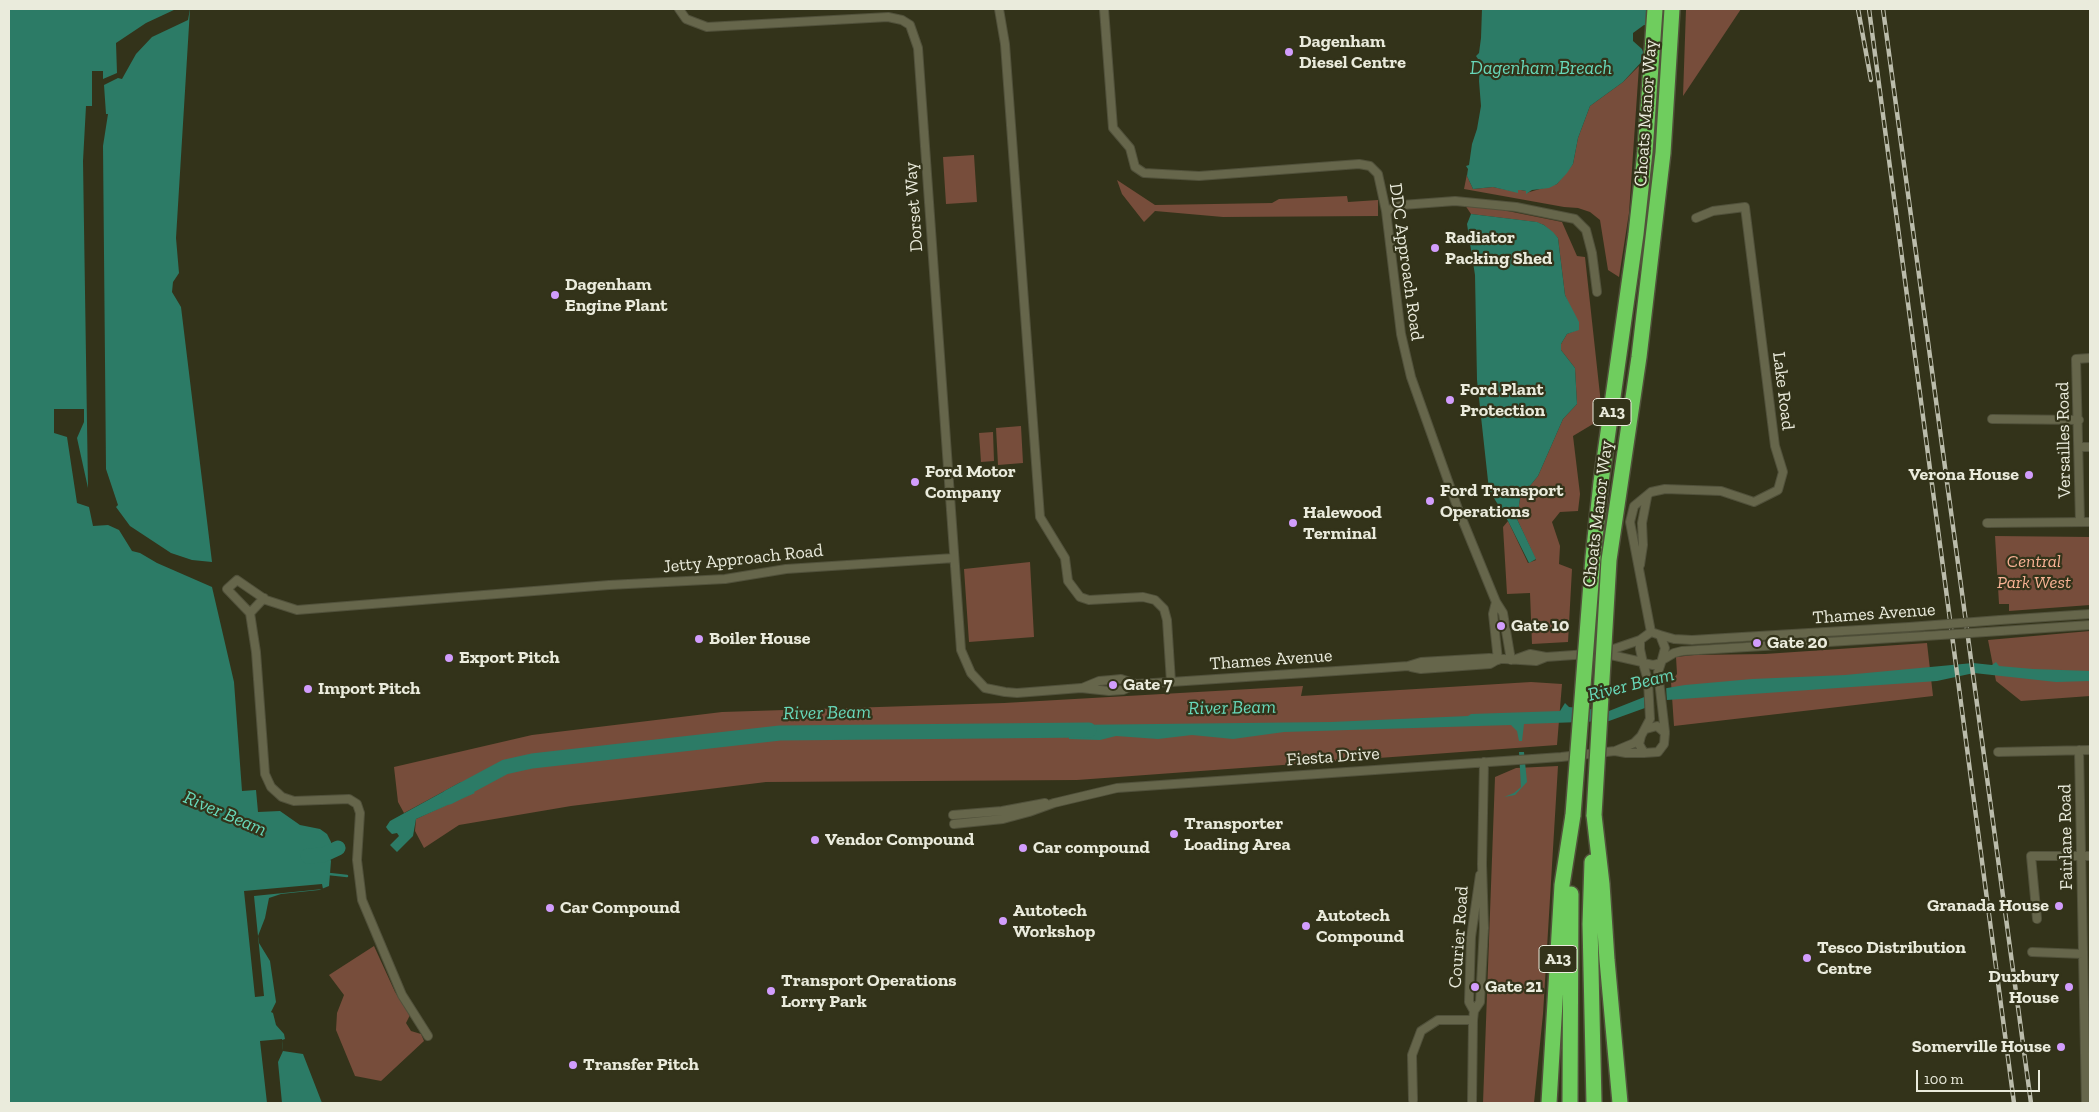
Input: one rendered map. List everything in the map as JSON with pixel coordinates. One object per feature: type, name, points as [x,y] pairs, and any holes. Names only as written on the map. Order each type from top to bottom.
[{"type":"highway","name":"Choats Manor Way","points":[[1573,815],[1601,482],[1636,234],[1645,152],[1655,9]]},
{"type":"highway","name":"Choats Manor Way","points":[[1594,816],[1609,560],[1639,357],[1663,153],[1672,9]]},
{"type":"highway","name":"A13","points":[[1548,1103],[1562,885],[1573,815]]},
{"type":"highway","name":"A13","points":[[1570,1103],[1573,815]]},
{"type":"highway","name":"A13","points":[[1594,816],[1590,924],[1594,1103]]},
{"type":"highway","name":"A13","points":[[1594,816],[1602,884],[1620,1103]]},
{"type":"street","name":"Dorset Way","points":[[678,9],[686,19],[707,27],[888,16],[902,20],[913,30],[918,48],[958,628]]},
{"type":"street","points":[[999,9],[1005,44],[1040,517],[1065,558],[1068,581],[1080,597],[1088,600],[1143,597],[1155,600],[1164,609],[1168,620],[1171,682]]},
{"type":"street","name":"DDC Approach Road","points":[[1104,9],[1113,128],[1130,148],[1135,167],[1151,174],[1199,176],[1366,165],[1375,170],[1380,178],[1386,211],[1401,334],[1411,377],[1458,509],[1496,602],[1505,618],[1513,660]]},
{"type":"street","points":[[1386,211],[1402,205],[1462,201],[1516,207],[1575,219],[1586,230],[1592,253],[1598,292]]},
{"type":"street","name":"Lake Road","points":[[1640,566],[1630,522],[1634,506],[1651,492],[1666,489],[1721,491],[1754,502],[1778,490],[1783,472],[1775,446],[1745,207],[1713,211],[1696,218]]},
{"type":"street","name":"Versailles Road","points":[[2080,522],[2079,420],[2076,359],[2090,358]]},
{"type":"street","points":[[1992,419],[2079,420]]},
{"type":"street","points":[[2079,447],[2090,447]]},
{"type":"street","points":[[1647,497],[1642,522],[1643,545],[1640,566],[1651,632]]},
{"type":"street","points":[[1987,523],[2090,522]]},
{"type":"street","name":"Jetty Approach Road","points":[[250,613],[227,589],[237,580],[264,598],[297,610],[534,591],[725,579],[786,569],[954,558]]},
{"type":"street","points":[[264,598],[250,613],[256,652],[266,774],[271,787],[282,797],[294,801],[350,799],[358,804],[360,813],[357,860],[362,900],[402,995],[428,1036]]},
{"type":"street","points":[[1496,602],[1492,614],[1498,660]]},
{"type":"street","name":"Thames Avenue","points":[[1660,635],[1674,639],[1692,640],[2090,614]]},
{"type":"street","name":"Thames Avenue","points":[[1662,661],[1674,653],[1682,652],[2090,625]]},
{"type":"street","name":"Thames Avenue","points":[[958,628],[960,650],[966,666],[986,688],[1017,694],[1081,688],[1099,681],[1121,679],[1136,684],[1408,666],[1421,669],[1490,664],[1498,660],[1513,660],[1530,654],[1546,657],[1602,653],[1640,640]]},
{"type":"street","points":[[1651,632],[1660,635],[1664,644],[1659,681],[1665,734],[1664,744],[1660,750],[1644,753],[1639,744],[1650,719],[1650,710],[1648,681],[1640,640],[1651,632]]},
{"type":"street","name":"Thames Avenue","points":[[1602,653],[1643,662]]},
{"type":"street","points":[[1643,662],[1653,665],[1662,661]]},
{"type":"street","points":[[1646,729],[1656,726],[1665,734]]},
{"type":"street","name":"Fiesta Drive","points":[[1615,751],[1634,743],[1641,736]]},
{"type":"street","name":"Fairlane Road","points":[[2079,750],[2083,954],[2088,1063],[2086,1103]]},
{"type":"street","points":[[1998,752],[2090,750]]},
{"type":"street","name":"Fiesta Drive","points":[[953,815],[1002,811],[1117,788],[1531,759],[1615,751],[1644,753]]},
{"type":"street","name":"Courier Road","points":[[1472,1103],[1473,1020],[1474,1011],[1480,1002],[1484,911],[1482,864],[1484,762]]},
{"type":"street","name":"Fiesta Drive","points":[[954,824],[1003,819],[1029,812],[1054,802]]},
{"type":"street","points":[[2037,919],[2031,856],[2090,856]]},
{"type":"street","name":"Courier Road","points":[[1474,1011],[1469,1002],[1471,937],[1474,903],[1482,864]]},
{"type":"street","points":[[2032,952],[2083,954]]},
{"type":"street","points":[[1413,1100],[1412,1055],[1421,1031],[1438,1020],[1473,1020]]},
{"type":"green space","points":[[1686,9],[1741,9],[1683,96]]},
{"type":"green space","points":[[1639,66],[1629,213],[1619,277],[1608,270],[1600,220],[1590,212],[1578,208],[1464,189],[1468,169],[1467,176],[1473,189],[1493,187],[1517,192],[1521,190],[1526,191],[1526,193],[1557,184],[1573,164],[1578,138],[1590,106],[1623,82]]},
{"type":"green space","points":[[974,155],[977,202],[946,204],[943,157]]},
{"type":"green space","points":[[1117,180],[1155,205],[1272,203],[1279,199],[1347,196],[1348,202],[1378,200],[1378,216],[1223,217],[1155,211],[1144,222],[1122,194]]},
{"type":"green space","points":[[1463,202],[1562,222],[1577,256],[1585,257],[1601,404],[1593,424],[1573,436],[1580,494],[1578,511],[1560,512],[1552,522],[1560,546],[1559,564],[1572,569],[1568,642],[1532,644],[1530,593],[1507,594],[1503,527],[1508,521],[1528,563],[1536,560],[1517,519],[1520,498],[1538,476],[1563,419],[1577,404],[1575,368],[1561,350],[1561,344],[1567,334],[1579,329],[1565,295],[1558,238],[1544,225],[1536,222],[1471,214]]},
{"type":"green space","points":[[1021,426],[1023,463],[998,465],[996,428]]},
{"type":"green space","points":[[993,432],[994,461],[981,462],[979,433]]},
{"type":"green space","name":"Central Park West","points":[[1995,536],[2090,537],[2090,605],[2009,611],[2009,604],[1999,604]]},
{"type":"green space","points":[[1030,562],[1034,637],[969,642],[964,569]]},
{"type":"green space","points":[[2090,631],[2090,696],[2021,701],[1996,681],[1988,640]]},
{"type":"green space","points":[[1927,643],[1933,696],[1674,726],[1671,682],[1677,674],[1676,657],[1765,654]]},
{"type":"green space","points":[[1531,682],[1562,684],[1557,745],[1077,780],[766,782],[571,806],[459,825],[424,848],[415,831],[416,819],[474,792],[461,782],[404,813],[398,802],[394,767],[532,735],[722,712],[1004,703],[1303,686],[1301,696]]},
{"type":"green space","points":[[1558,766],[1543,1014],[1534,1103],[1483,1103],[1495,777],[1516,768]]},
{"type":"green space","points":[[374,946],[395,992],[410,1015],[406,1023],[411,1031],[421,1034],[424,1041],[381,1081],[355,1076],[336,1030],[337,1013],[344,995],[329,975]]},
{"type":"water","points":[[9,9],[190,9],[176,238],[179,273],[173,282],[172,292],[181,307],[212,562],[212,587],[234,682],[242,791],[256,790],[258,812],[280,811],[300,825],[320,829],[327,834],[331,842],[331,846],[326,848],[331,861],[329,886],[319,890],[281,894],[269,898],[265,918],[258,936],[259,943],[270,961],[276,1002],[271,1012],[273,1013],[276,1025],[284,1034],[285,1039],[282,1040],[283,1051],[303,1054],[322,1103],[9,1103]]},
{"type":"water","name":"Dagenham Breach","points":[[1482,9],[1681,9],[1670,24],[1660,27],[1644,25],[1633,33],[1633,41],[1642,49],[1645,58],[1623,82],[1590,106],[1578,138],[1573,164],[1567,173],[1557,184],[1549,188],[1532,190],[1526,194],[1526,191],[1518,190],[1518,193],[1493,187],[1473,189],[1467,176],[1468,169],[1466,166],[1469,165],[1481,106],[1480,62],[1476,56],[1479,53],[1481,38]]},
{"type":"water","points":[[1471,214],[1537,222],[1553,232],[1558,238],[1565,295],[1579,322],[1579,330],[1567,334],[1561,344],[1561,350],[1575,368],[1577,404],[1563,419],[1538,476],[1520,498],[1517,519],[1536,559],[1529,563],[1508,521],[1489,490],[1477,380],[1475,275],[1467,224]]},
{"type":"water","points":[[1996,662],[1999,666],[2090,671],[2090,681],[2056,682],[1974,673],[1937,681],[1667,700],[1609,721],[1524,724],[1522,741],[1519,741],[1517,731],[1511,725],[1284,732],[1233,739],[1192,735],[1158,739],[1116,736],[1100,740],[1069,739],[1069,725],[1331,722],[1468,716],[1471,714],[1560,711],[1565,703],[1569,707],[1609,711],[1667,688],[1685,685],[1752,679],[1845,675],[1973,663],[1992,665]]},
{"type":"water","points":[[1519,752],[1524,752],[1527,782],[1515,795],[1504,797],[1514,793],[1521,787]]},
{"type":"water","points":[[461,782],[475,793],[416,819],[413,836],[397,852],[390,845],[399,836],[397,833],[392,834],[386,827],[390,821]]},
{"type":"pier","points":[[176,9],[190,9],[188,20],[152,37],[136,54],[122,79],[118,78],[104,85],[106,114],[108,114],[103,146],[106,469],[118,505],[116,507],[130,526],[171,553],[192,560],[212,562],[212,587],[132,551],[119,530],[108,525],[93,526],[89,507],[77,503],[67,437],[54,433],[54,409],[84,409],[84,422],[77,438],[88,488],[83,161],[86,106],[92,106],[92,71],[103,71],[103,79],[117,73],[116,43],[146,23]]},
{"type":"pier","points":[[1666,686],[1667,702],[1645,712],[1644,696]]},
{"type":"pier","points":[[322,884],[323,889],[254,896],[264,996],[255,997],[244,891]]},
{"type":"pier","points":[[282,1039],[283,1051],[278,1062],[282,1103],[267,1103],[260,1041]]},
{"type":"waterway","name":"River Beam","points":[[449,797],[505,767],[532,761],[780,733],[1089,730]]},
{"type":"waterway","name":"River Beam","points":[[308,856],[323,855],[338,848]]},
{"type":"waterway","points":[[329,874],[347,876]]},
{"type":"railway","points":[[1858,9],[1871,80]]},
{"type":"railway","points":[[1869,9],[2014,1103]]},
{"type":"railway","points":[[1883,9],[2031,1103]]},
{"type":"place","name":"Dagenham Diesel Centre","points":[[1289,52]]},
{"type":"place","name":"Radiator Packing Shed","points":[[1435,248]]},
{"type":"place","name":"Dagenham Engine Plant","points":[[555,295]]},
{"type":"place","name":"Ford Plant Protection","points":[[1450,400]]},
{"type":"place","name":"Verona House","points":[[2029,475]]},
{"type":"place","name":"Ford Motor Company","points":[[915,482]]},
{"type":"place","name":"Ford Transport Operations","points":[[1430,501]]},
{"type":"place","name":"Halewood Terminal","points":[[1293,523]]},
{"type":"place","name":"Gate 10","points":[[1501,626]]},
{"type":"place","name":"Boiler House","points":[[699,639]]},
{"type":"place","name":"Gate 20","points":[[1757,643]]},
{"type":"place","name":"Export Pitch","points":[[449,658]]},
{"type":"place","name":"Gate 7","points":[[1113,685]]},
{"type":"place","name":"Import Pitch","points":[[308,689]]},
{"type":"place","name":"Transporter Loading Area","points":[[1174,834]]},
{"type":"place","name":"Vendor Compound","points":[[815,840]]},
{"type":"place","name":"Car compound","points":[[1023,848]]},
{"type":"place","name":"Granada House","points":[[2059,906]]},
{"type":"place","name":"Car Compound","points":[[550,908]]},
{"type":"place","name":"Autotech Workshop","points":[[1003,921]]},
{"type":"place","name":"Autotech Compound","points":[[1306,926]]},
{"type":"place","name":"Tesco Distribution Centre","points":[[1807,958]]},
{"type":"place","name":"Gate 21","points":[[1475,987]]},
{"type":"place","name":"Duxbury House","points":[[2069,987]]},
{"type":"place","name":"Transport Operations Lorry Park","points":[[771,991]]},
{"type":"place","name":"Somerville House","points":[[2061,1047]]},
{"type":"place","name":"Transfer Pitch","points":[[573,1065]]}]
